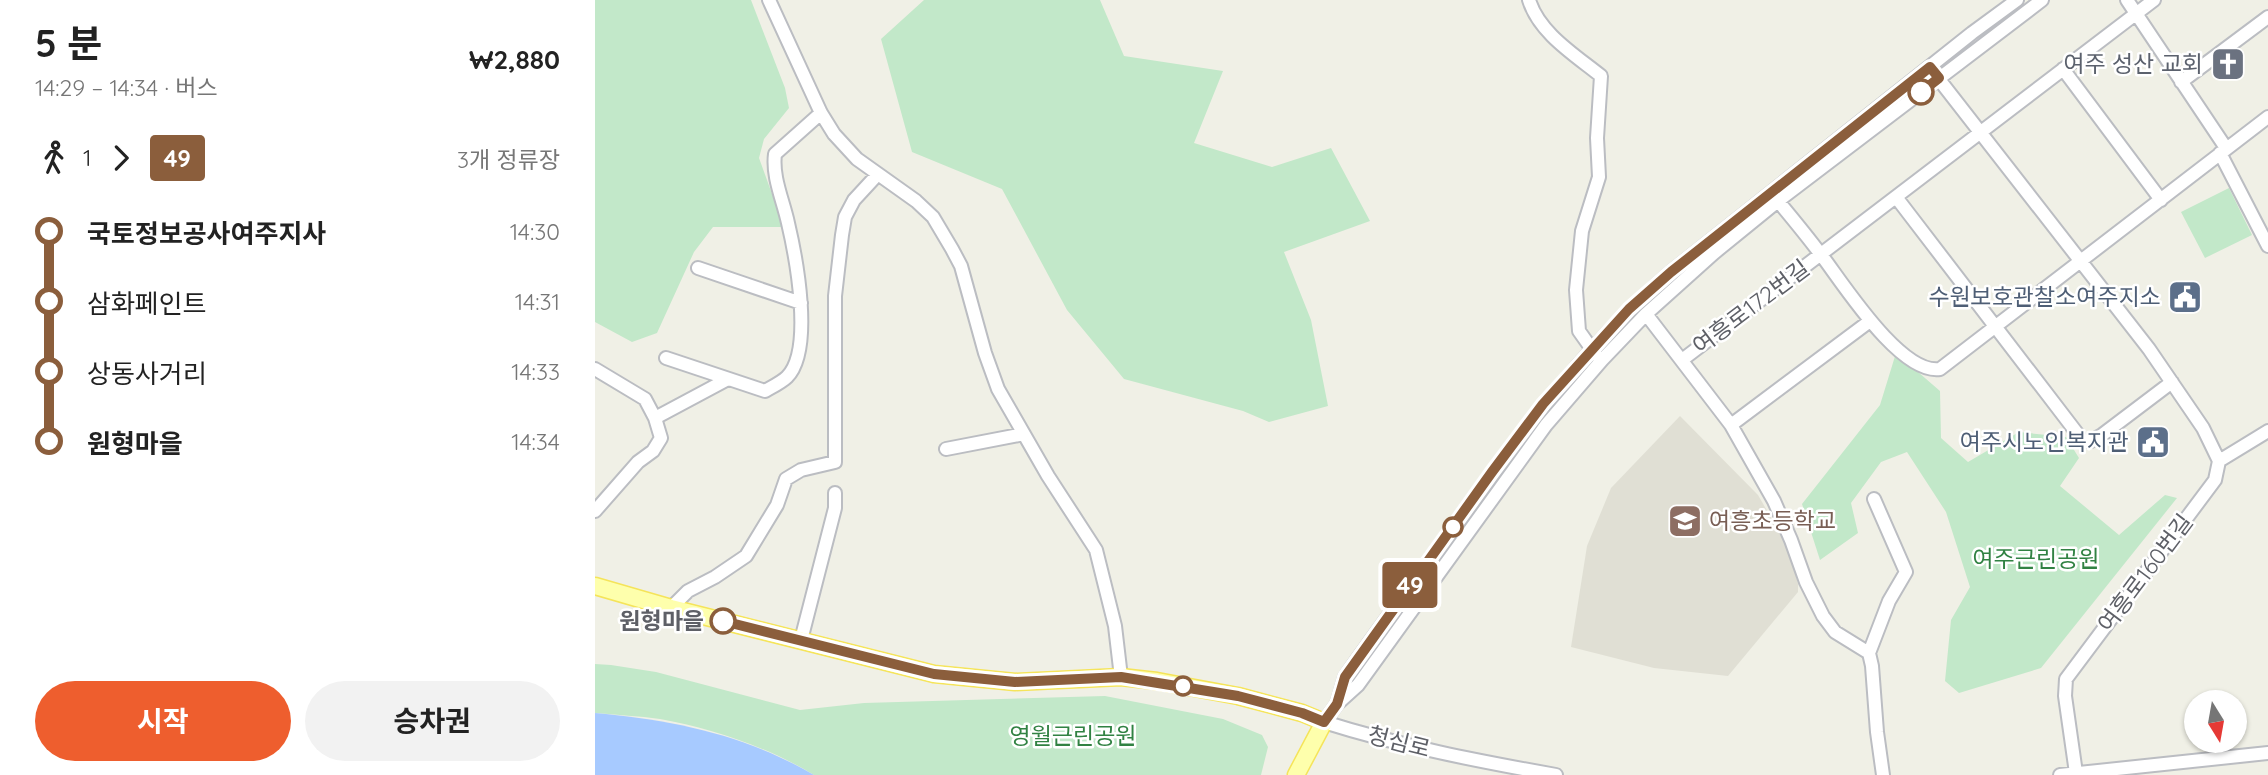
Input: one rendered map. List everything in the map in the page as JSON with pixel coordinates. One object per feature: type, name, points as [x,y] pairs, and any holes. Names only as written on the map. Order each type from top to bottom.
[{"type":"main road","points":[[595,586],[671,608],[934,674],[1015,682],[1121,677],[1238,696],[1302,713],[1324,722],[1296,775]]},
{"type":"street","points":[[769,0],[821,113],[834,134],[857,159],[916,201],[942,230],[961,267],[998,389],[1096,550],[1115,626],[1121,677]]},
{"type":"street","points":[[1529,0],[1531,8],[1552,37],[1601,76],[1597,138],[1599,177],[1582,230],[1576,289],[1580,331],[1591,350],[1602,359]]},
{"type":"street","points":[[1337,704],[1345,677],[1543,404],[1629,309],[1671,272],[2017,0]]},
{"type":"street","points":[[1324,722],[1337,704],[1358,685],[1546,425],[1602,359],[1646,314],[1777,201],[2042,0]]},
{"type":"street","points":[[2127,0],[2223,150],[2268,246]]},
{"type":"street","points":[[1821,254],[2154,0]]},
{"type":"street","points":[[2181,82],[2268,17]]},
{"type":"street","points":[[1930,67],[2172,382],[2203,428],[2219,461],[2268,431]]},
{"type":"street","points":[[2063,69],[2161,200]]},
{"type":"street","points":[[666,358],[765,391],[789,376],[799,352],[801,303],[788,224],[773,167],[775,154],[821,113]]},
{"type":"street","points":[[1777,201],[1821,254],[1870,321],[1907,358],[1928,369],[1940,369],[2268,117]]},
{"type":"street","points":[[671,608],[688,591],[746,556],[777,505],[786,479],[801,470],[835,462],[835,296],[842,235],[845,217],[854,200],[879,174]]},
{"type":"street","points":[[1896,197],[2083,441],[2102,435],[2172,382]]},
{"type":"street","name":"여흥로172번길","points":[[1682,360],[1821,254]]},
{"type":"street","points":[[698,268],[801,303]]},
{"type":"street","name":"여흥로172번길","points":[[1646,314],[1731,425],[1774,500],[1806,582],[1823,617],[1835,632],[1869,653]]},
{"type":"street","points":[[1731,425],[1870,321]]},
{"type":"street","points":[[595,369],[645,399],[655,418],[660,438],[653,451],[638,462],[595,511]]},
{"type":"street","points":[[655,418],[728,379]]},
{"type":"street","points":[[946,449],[1024,434]]},
{"type":"street","name":"여흥로160번길","points":[[2076,773],[2065,696],[2066,679],[2215,480],[2219,461]]},
{"type":"street","points":[[801,640],[835,508],[835,493]]},
{"type":"street","points":[[1874,499],[1906,572],[1888,601],[1869,653],[1883,775]]},
{"type":"street","name":"청심로","points":[[1324,722],[1471,760],[1556,775]]},
{"type":"street","points":[[2060,775],[2268,753]]},
{"type":"shaded area","name":"여흥초등학교","points":[[1680,416],[1758,495],[1788,547],[1798,584],[1798,592],[1728,676],[1654,668],[1571,647],[1587,546],[1611,488]]},
{"type":"green space","points":[[595,0],[751,0],[785,88],[789,108],[764,139],[759,158],[784,227],[713,227],[694,252],[657,333],[632,342],[595,322]]},
{"type":"green space","points":[[924,0],[1100,0],[1124,56],[1223,71],[1194,143],[1272,167],[1331,148],[1370,221],[1284,252],[1311,320],[1328,406],[1269,422],[1243,411],[1124,379],[1067,310],[1002,189],[912,152],[881,39]]},
{"type":"green space","points":[[2229,188],[2252,235],[2205,258],[2181,212]]},
{"type":"green space","name":"여주근린공원","points":[[1896,353],[1940,391],[1941,438],[1968,462],[2019,432],[2066,437],[2079,458],[2060,486],[2119,535],[2165,495],[2177,498],[2041,668],[1959,693],[1945,681],[1951,620],[1970,587],[1946,512],[1907,452],[1881,462],[1851,503],[1858,533],[1820,560],[1802,504],[1880,405]]},
{"type":"green space","name":"영월근린공원","points":[[595,664],[656,672],[800,710],[864,703],[1105,696],[1223,719],[1262,735],[1268,747],[1261,775],[814,775],[740,740],[699,728],[660,719],[595,713]]},
{"type":"water","points":[[595,713],[653,720],[708,732],[762,749],[814,775],[595,775]]},
{"type":"bus line","name":"49","points":[[723,621],[934,674],[1015,682],[1121,677],[1157,681],[1238,696],[1302,713],[1324,722],[1337,704],[1345,677],[1492,472],[1543,404],[1629,309],[1671,272],[1930,67],[1939,78],[1921,92]]},
{"type":"place","name":"여주 성산 교회","points":[[2228,64]]},
{"type":"place","name":"수원보호관찰소여주지소","points":[[2185,297]]},
{"type":"place","name":"여주시노인복지관","points":[[2153,442]]},
{"type":"place","name":"여흥초등학교","points":[[1685,521]]},
{"type":"place","name":"원형마을","points":[[723,621]]}]
